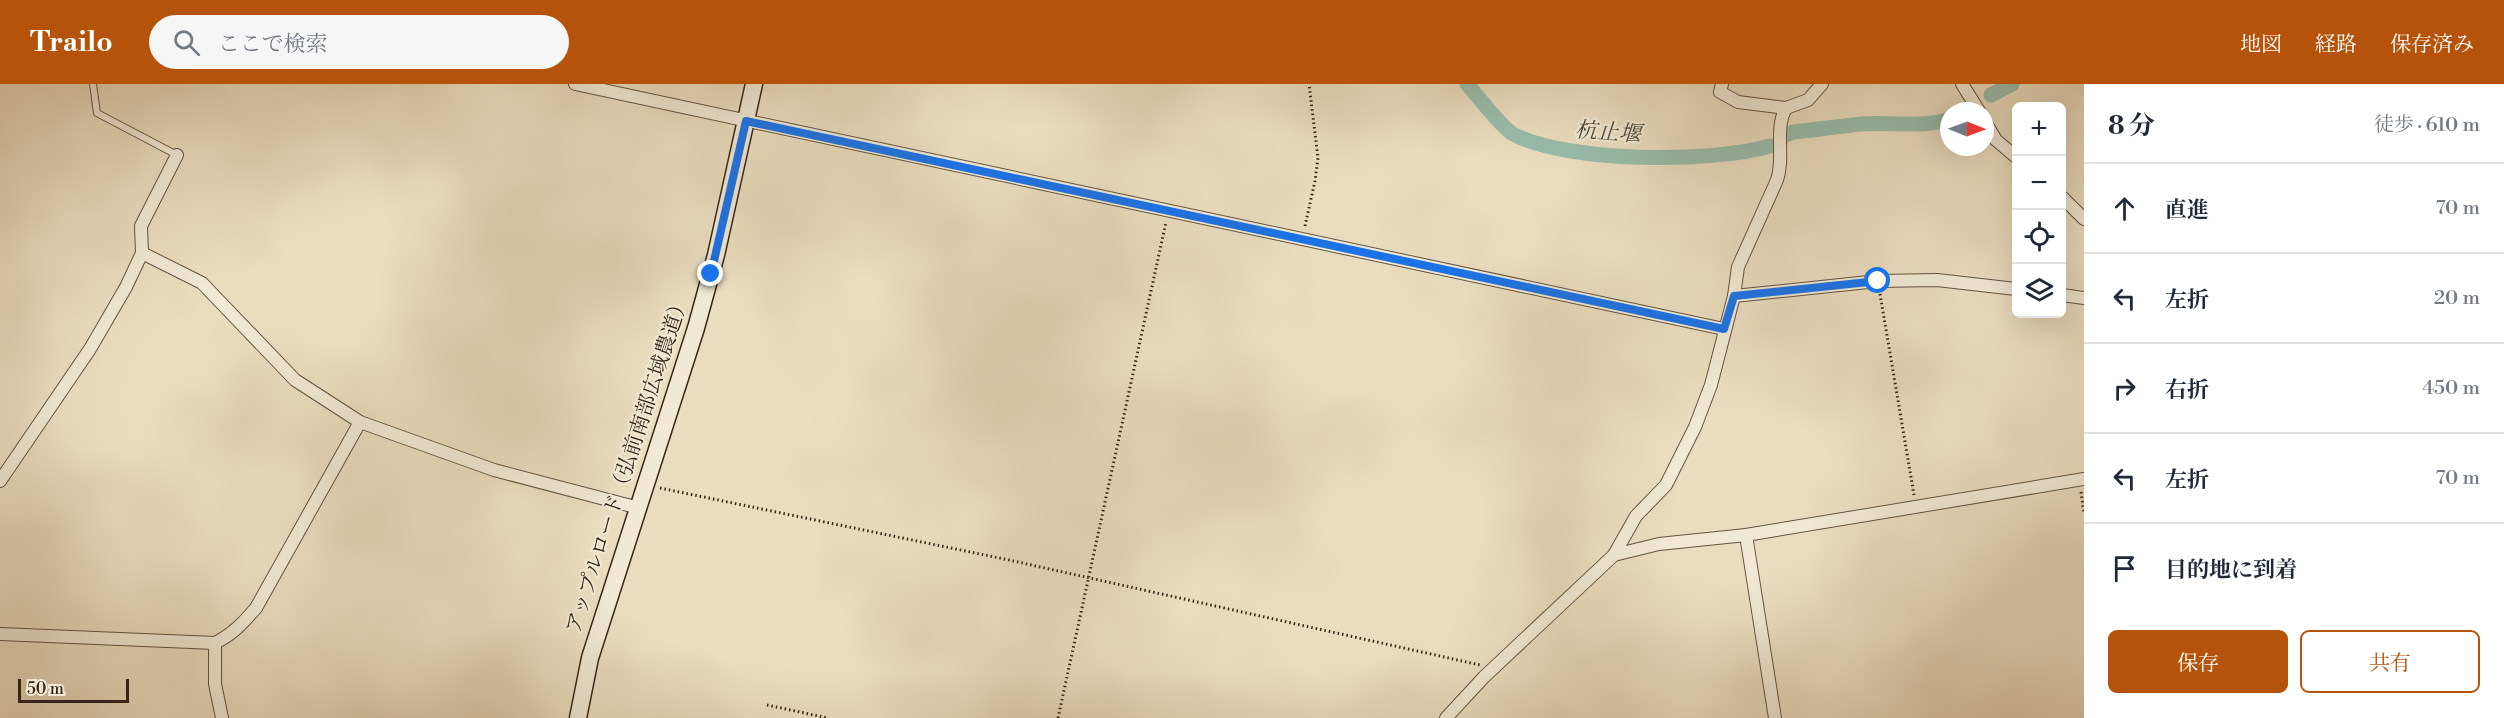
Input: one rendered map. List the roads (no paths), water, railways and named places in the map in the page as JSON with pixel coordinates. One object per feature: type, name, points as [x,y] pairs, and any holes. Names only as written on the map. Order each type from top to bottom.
[{"type":"street","points":[[575,84],[1724,329]]},
{"type":"street","name":"アップルロード（弘前南部広域農道）","points":[[578,718],[590,658],[647,485],[716,255],[753,84]]},
{"type":"street","points":[[1722,84],[1720,92],[1738,102],[1786,108],[1808,100],[1821,84]]},
{"type":"street","points":[[1962,84],[1973,102]]},
{"type":"street","points":[[1446,718],[1494,668],[1614,555],[1636,516],[1666,485],[1695,427],[1711,385],[1734,296],[1738,267],[1781,167],[1781,117],[1786,108]]},
{"type":"street","points":[[1994,137],[2015,156]]},
{"type":"street","points":[[0,481],[90,349],[126,286],[142,253],[141,226],[177,155]]},
{"type":"street","points":[[2066,202],[2084,219]]},
{"type":"street","points":[[142,253],[202,283],[295,380],[360,422],[494,470],[639,508]]},
{"type":"street","points":[[1734,296],[1878,281],[1937,280],[2012,289]]},
{"type":"street","points":[[2066,296],[2084,298]]},
{"type":"street","points":[[0,634],[215,643],[241,626],[256,608],[360,422]]},
{"type":"street","points":[[1614,555],[1659,544],[1746,535],[2081,479]]},
{"type":"street","points":[[1746,535],[1775,718]]},
{"type":"street","points":[[215,643],[214,684],[222,718]]},
{"type":"lane","points":[[93,84],[97,113],[177,155]]},
{"type":"waterway","name":"杭止堰","points":[[1467,84],[1508,131],[1537,144],[1603,155],[1640,157],[1713,155],[1745,152],[1770,146]]},
{"type":"waterway","name":"杭止堰","points":[[1991,95],[2012,84]]},
{"type":"waterway","name":"杭止堰","points":[[1784,136],[1793,132],[1853,125],[1940,122]]}]
